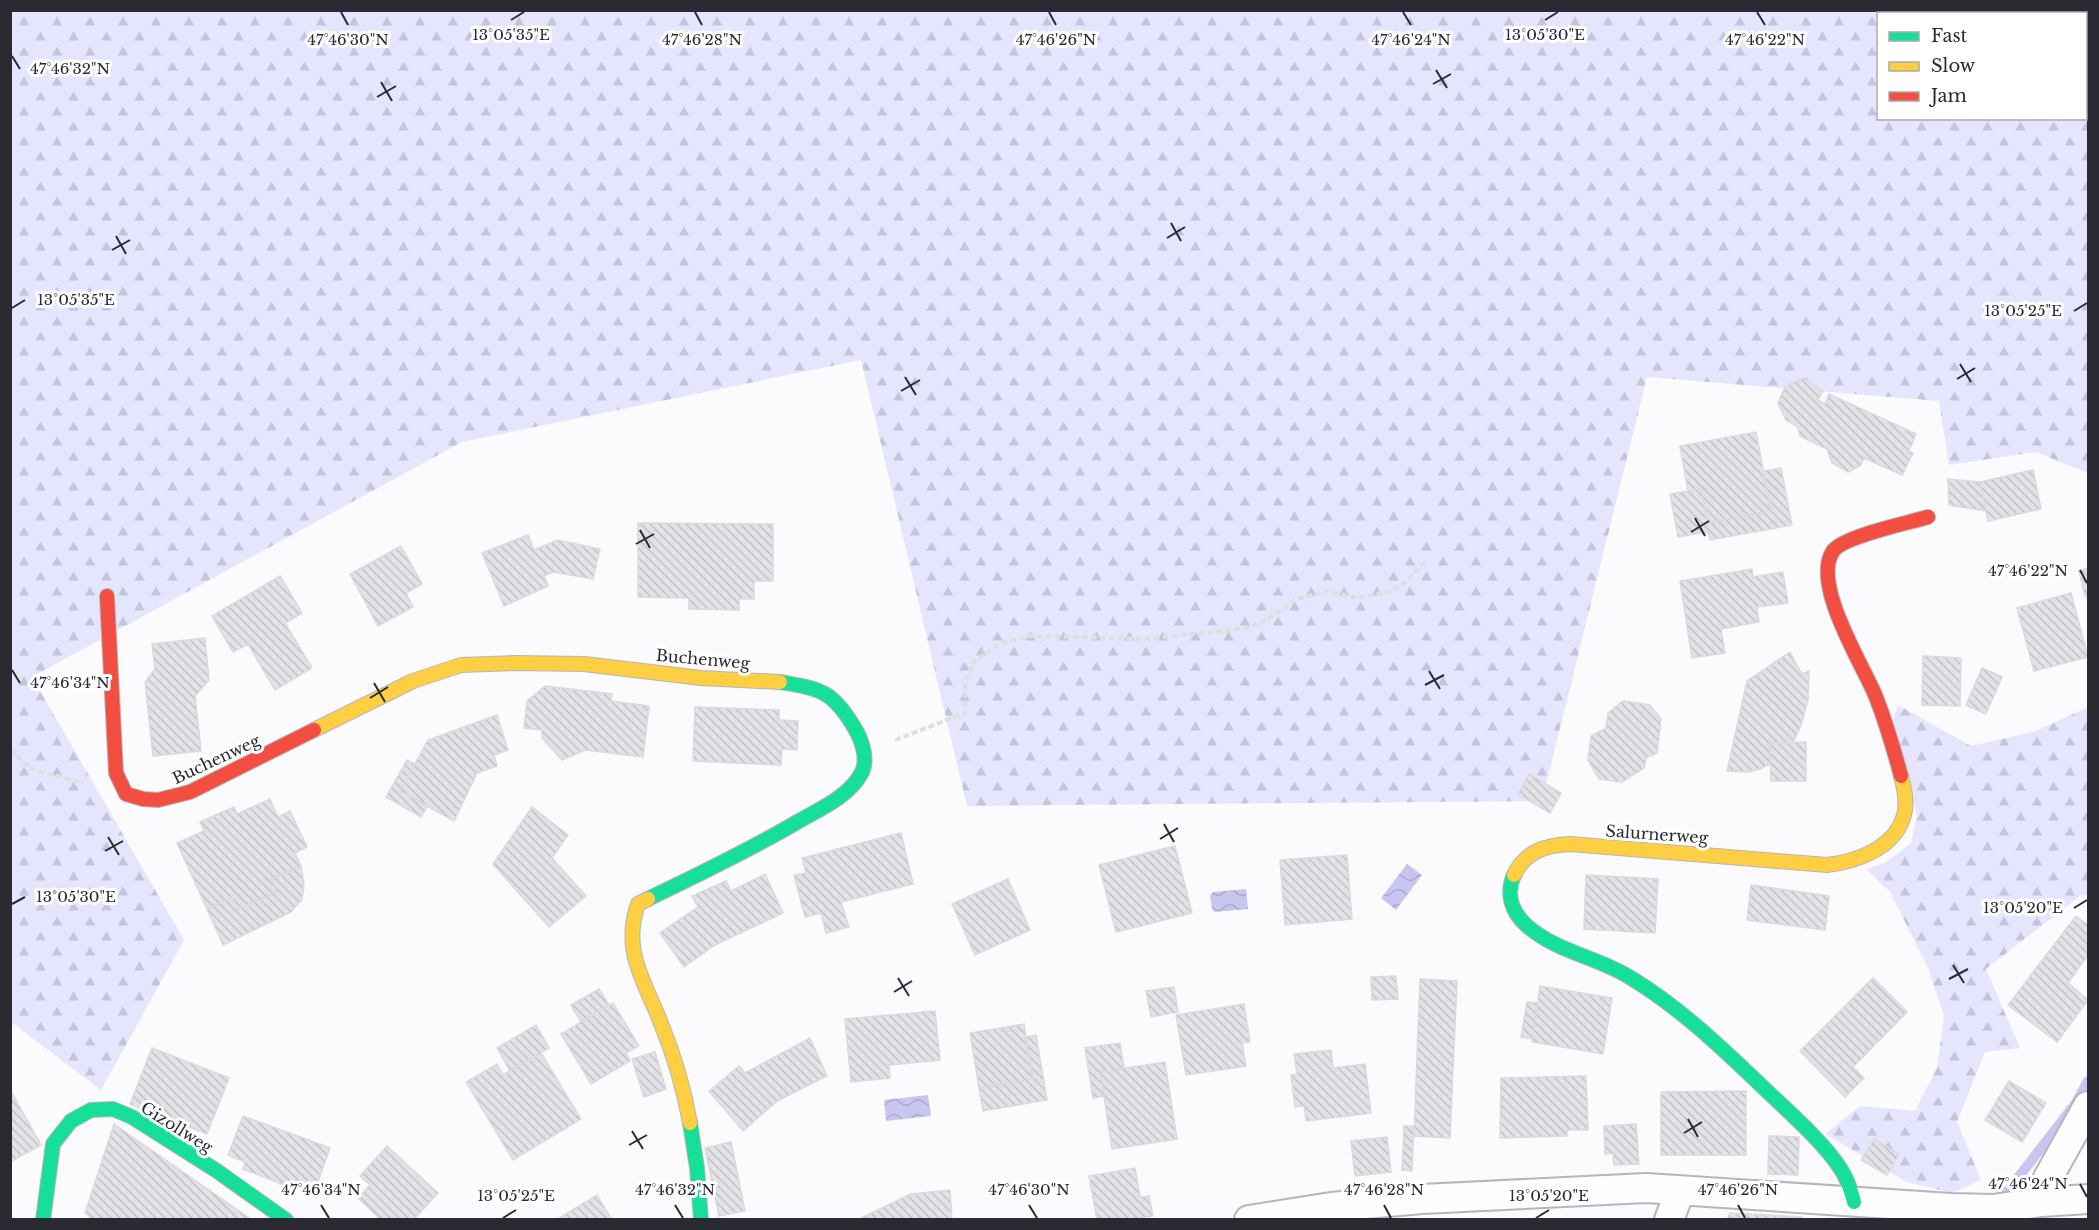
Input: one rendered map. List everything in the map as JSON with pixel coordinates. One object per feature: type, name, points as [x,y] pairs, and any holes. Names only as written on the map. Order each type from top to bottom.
[{"type":"street","name":"Salurnerweg","points":[[1854,1202],[1850,1185],[1839,1166],[1803,1125],[1722,1047],[1671,1004],[1626,974],[1553,943],[1525,924],[1514,909],[1509,897],[1510,883],[1522,861],[1540,848],[1550,845],[1655,849],[1827,865],[1851,862],[1893,836],[1904,817],[1904,789],[1892,745],[1871,687],[1834,605],[1827,583],[1828,562],[1834,550],[1846,542],[1928,517]]},
{"type":"street","points":[[106,596],[117,773],[126,794]]},
{"type":"street","name":"Buchenweg","points":[[126,794],[142,800],[164,801],[190,792],[413,681],[461,665],[584,664],[701,678],[773,681],[815,688],[841,705],[862,740],[863,752]]},
{"type":"street","points":[[702,1220],[700,1192],[681,1083],[662,1026],[638,971],[630,935],[632,917],[638,904],[753,848],[835,800],[862,773],[863,752]]},
{"type":"street","points":[[2041,1202],[2048,1178],[2088,1106]]},
{"type":"street","name":"Gizollweg","points":[[43,1220],[53,1144],[72,1121],[91,1110],[113,1109],[141,1123],[217,1171],[286,1220]]},
{"type":"street","points":[[1249,1220],[1331,1207],[1422,1199],[1646,1188],[1994,1209],[2088,1198]]},
{"type":"street","points":[[1669,1220],[1680,1191]]},
{"type":"path","points":[[863,752],[965,713],[965,682],[973,662],[999,644],[1029,636],[1149,639],[1247,628],[1267,620],[1296,599],[1327,591],[1357,598],[1389,592],[1406,582],[1427,560]]},
{"type":"path","points":[[10,750],[33,770],[126,794]]},
{"type":"green space","points":[[10,11],[2088,11],[2088,473],[2036,452],[1949,465],[1939,401],[1647,377],[1542,801],[967,806],[861,360],[462,442],[32,677],[184,940],[101,1090],[11,1022]]},
{"type":"green space","points":[[1898,705],[1971,746],[2036,731],[2088,707],[2088,896],[2081,895],[1986,969],[2020,1048],[1985,1052],[1957,1122],[1981,1180],[1952,1193],[1907,1182],[1825,1134],[1860,1106],[1915,1111],[1937,1068],[1944,1016],[1928,968],[1890,892],[1866,869],[1885,863],[1911,843],[1917,815],[1892,723]]},
{"type":"water","points":[[1407,864],[1422,875],[1396,910],[1381,898]]},
{"type":"water","points":[[1246,889],[1248,909],[1215,912],[1212,909],[1210,896],[1213,892]]},
{"type":"water","points":[[928,1095],[931,1116],[886,1121],[884,1100]]},
{"type":"building","points":[[1803,378],[1823,391],[1818,400],[1825,404],[1829,394],[1916,434],[1909,451],[1913,453],[1902,475],[1864,458],[1860,466],[1848,472],[1832,463],[1827,449],[1800,436],[1798,427],[1786,420],[1778,403],[1785,387]]},
{"type":"building","points":[[1756,432],[1771,511],[1708,523],[1701,489],[1688,491],[1680,446]]},
{"type":"building","points":[[1781,468],[1792,525],[1710,540],[1708,532],[1678,537],[1670,494],[1701,489],[1708,523],[1771,511],[1763,471]]},
{"type":"building","points":[[2033,470],[2041,509],[1988,521],[1980,482]]},
{"type":"building","points":[[1948,479],[1980,482],[1986,511],[1949,505]]},
{"type":"building","points":[[638,523],[773,524],[773,581],[754,581],[754,599],[739,599],[739,610],[689,609],[689,598],[638,597]]},
{"type":"building","points":[[528,535],[534,550],[558,540],[600,549],[593,579],[553,572],[544,576],[548,586],[504,606],[482,553]]},
{"type":"building","points":[[401,546],[422,584],[406,593],[413,607],[378,626],[350,574]]},
{"type":"building","points":[[2088,568],[2088,595],[2085,596],[2079,571]]},
{"type":"building","points":[[1752,569],[1753,577],[1783,572],[1788,603],[1757,607],[1759,622],[1721,629],[1725,653],[1692,658],[1680,581]]},
{"type":"building","points":[[280,576],[302,613],[285,623],[312,668],[275,690],[248,644],[233,652],[212,616]]},
{"type":"building","points":[[2071,593],[2088,657],[2034,671],[2017,608]]},
{"type":"building","points":[[205,638],[209,680],[195,696],[201,751],[153,756],[145,682],[155,669],[152,644]]},
{"type":"building","points":[[1790,652],[1802,674],[1809,671],[1808,700],[1793,743],[1770,743],[1770,764],[1760,769],[1748,772],[1727,771],[1747,681]]},
{"type":"building","points":[[1923,656],[1961,658],[1960,706],[1922,705]]},
{"type":"building","points":[[1982,668],[2002,677],[1986,714],[1966,705]]},
{"type":"building","points":[[545,686],[612,694],[611,701],[649,706],[643,757],[585,750],[562,760],[542,738],[542,730],[524,728],[527,701]]},
{"type":"building","points":[[1623,701],[1650,705],[1661,719],[1657,753],[1646,758],[1644,768],[1622,782],[1599,779],[1588,760],[1591,736],[1606,728],[1608,713]]},
{"type":"building","points":[[695,707],[779,710],[779,720],[798,721],[797,750],[782,749],[781,765],[693,761]]},
{"type":"building","points":[[497,715],[508,750],[494,755],[497,766],[477,773],[454,821],[400,791],[428,740]]},
{"type":"building","points":[[1806,742],[1806,781],[1771,781],[1770,743]]},
{"type":"building","points":[[407,760],[414,764],[400,791],[428,805],[421,817],[386,797]]},
{"type":"building","points":[[1529,774],[1561,793],[1550,813],[1518,794]]},
{"type":"building","points":[[270,799],[278,817],[290,811],[307,847],[295,853],[301,866],[271,879],[277,892],[237,910],[232,897],[207,909],[177,843],[204,831],[200,822],[234,807],[237,814]]},
{"type":"building","points":[[532,807],[568,835],[552,858],[586,896],[549,927],[493,864]]},
{"type":"building","points":[[901,833],[913,884],[841,902],[849,927],[826,933],[821,913],[805,917],[794,875],[806,873],[802,858]]},
{"type":"building","points":[[1175,846],[1192,913],[1116,932],[1099,865]]},
{"type":"building","points":[[1347,855],[1352,919],[1285,925],[1280,860]]},
{"type":"building","points":[[301,866],[304,885],[302,899],[291,912],[223,945],[207,909],[232,897],[237,910],[277,892],[271,879]]},
{"type":"building","points":[[765,874],[783,913],[715,945],[684,967],[660,933],[698,907],[692,896],[726,881],[731,891]]},
{"type":"building","points":[[1586,875],[1658,879],[1655,933],[1584,929]]},
{"type":"building","points":[[1008,879],[1030,930],[975,955],[952,904]]},
{"type":"building","points":[[1751,885],[1829,896],[1825,930],[1747,920]]},
{"type":"building","points":[[2076,916],[2088,925],[2088,955],[2068,983],[2088,1000],[2057,1042],[2008,1005]]},
{"type":"building","points":[[1396,976],[1398,999],[1372,1000],[1371,977]]},
{"type":"building","points":[[1873,978],[1907,1012],[1853,1067],[1864,1078],[1845,1097],[1800,1051]]},
{"type":"building","points":[[1420,979],[1457,981],[1450,1138],[1414,1136]]},
{"type":"building","points":[[1540,986],[1612,998],[1603,1054],[1532,1042]]},
{"type":"building","points":[[1174,987],[1178,1012],[1151,1017],[1146,991]]},
{"type":"building","points":[[599,989],[609,1005],[581,1022],[571,1005]]},
{"type":"building","points":[[1527,1002],[1538,1003],[1532,1039],[1521,1037]]},
{"type":"building","points":[[613,1003],[639,1046],[626,1053],[630,1061],[591,1084],[561,1034]]},
{"type":"building","points":[[1244,1004],[1250,1042],[1242,1043],[1246,1066],[1186,1075],[1176,1015]]},
{"type":"building","points":[[935,1011],[940,1060],[889,1065],[890,1078],[851,1082],[845,1019]]},
{"type":"building","points":[[1024,1024],[1033,1079],[979,1088],[970,1033]]},
{"type":"building","points":[[536,1025],[549,1048],[510,1071],[497,1048]]},
{"type":"building","points":[[1036,1035],[1047,1100],[983,1111],[979,1088],[1033,1079],[1025,1037]]},
{"type":"building","points":[[810,1038],[827,1076],[777,1101],[743,1131],[709,1091],[739,1066],[745,1073]]},
{"type":"building","points":[[1120,1043],[1124,1068],[1100,1072],[1104,1096],[1093,1098],[1085,1048]]},
{"type":"building","points":[[152,1048],[229,1078],[207,1134],[130,1104]]},
{"type":"building","points":[[1331,1050],[1333,1068],[1365,1064],[1371,1113],[1306,1121],[1304,1106],[1295,1107],[1291,1075],[1297,1074],[1294,1054]]},
{"type":"building","points":[[655,1052],[666,1089],[644,1097],[632,1059]]},
{"type":"building","points":[[541,1053],[581,1119],[513,1160],[466,1082],[497,1064],[503,1075]]},
{"type":"building","points":[[1165,1062],[1177,1139],[1112,1149],[1100,1072]]},
{"type":"building","points":[[1586,1076],[1588,1130],[1567,1130],[1567,1136],[1500,1138],[1501,1078]]},
{"type":"building","points":[[2009,1081],[2046,1103],[2022,1142],[1985,1120]]},
{"type":"building","points":[[10,1090],[41,1145],[10,1162]]},
{"type":"building","points":[[1746,1091],[1746,1155],[1661,1155],[1661,1092]]},
{"type":"building","points":[[243,1116],[330,1148],[316,1187],[300,1181],[297,1190],[243,1169],[245,1162],[228,1155]]},
{"type":"building","points":[[114,1124],[252,1220],[109,1220],[104,1216],[103,1220],[94,1220],[85,1213]]},
{"type":"building","points":[[1636,1124],[1639,1164],[1614,1165],[1613,1153],[1605,1154],[1604,1126]]},
{"type":"building","points":[[1404,1126],[1414,1126],[1412,1171],[1402,1170]]},
{"type":"building","points":[[1769,1136],[1799,1137],[1798,1175],[1768,1174]]},
{"type":"building","points":[[1387,1137],[1391,1172],[1355,1176],[1351,1141]]},
{"type":"building","points":[[1874,1139],[1899,1154],[1887,1175],[1861,1160]]},
{"type":"building","points":[[731,1142],[745,1211],[719,1216],[705,1148]]},
{"type":"building","points":[[387,1146],[438,1193],[413,1220],[381,1220],[358,1198],[370,1185],[360,1176]]},
{"type":"building","points":[[1135,1168],[1140,1197],[1149,1196],[1153,1216],[1130,1220],[1097,1220],[1089,1176]]},
{"type":"building","points":[[950,1190],[952,1220],[857,1220],[911,1194]]},
{"type":"building","points":[[597,1195],[612,1220],[556,1220]]},
{"type":"building","points":[[1730,1213],[1802,1217],[1802,1220],[1727,1220]]},
{"type":"waterway","points":[[2007,1192],[2076,1103],[2088,1081]]},
{"type":"traffic: fast","points":[[648,899],[743,852],[824,807],[849,789],[861,774],[864,763],[862,744],[839,705],[824,693],[780,682]]},
{"type":"traffic: fast","points":[[1514,875],[1510,888],[1511,902],[1526,925],[1550,942],[1631,978],[1668,1003],[1702,1031],[1736,1061],[1825,1149],[1845,1176],[1854,1202]]},
{"type":"traffic: fast","points":[[43,1220],[53,1144],[71,1121],[91,1110],[113,1109],[132,1117],[217,1171],[286,1220]]},
{"type":"traffic: fast","points":[[690,1123],[697,1168],[701,1220]]},
{"type":"traffic: slow","points":[[314,730],[413,681],[461,665],[584,664],[701,678],[780,682]]},
{"type":"traffic: slow","points":[[1514,875],[1524,861],[1537,851],[1570,844],[1827,865],[1849,861],[1882,846],[1898,829],[1906,803],[1901,776]]},
{"type":"traffic: slow","points":[[648,899],[638,904],[633,921],[634,952],[675,1062],[690,1123]]},
{"type":"traffic: jam","points":[[1901,776],[1876,697],[1841,624],[1829,583],[1828,565],[1833,551],[1839,545],[1877,531],[1928,517]]},
{"type":"traffic: jam","points":[[107,596],[116,773],[126,794],[158,800],[190,792],[314,730]]}]
